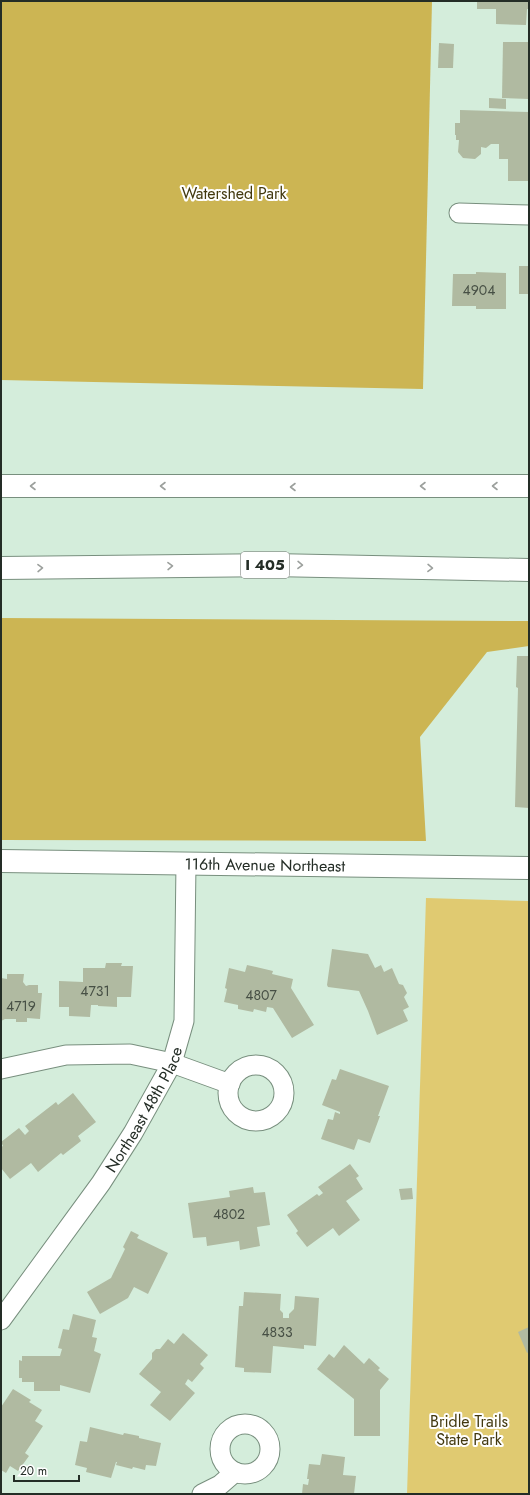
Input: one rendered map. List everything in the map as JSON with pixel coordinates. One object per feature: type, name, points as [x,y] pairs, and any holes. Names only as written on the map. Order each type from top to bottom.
[{"type":"main road","points":[[1,486],[529,486]]},
{"type":"main road","name":"I 405","points":[[1,568],[272,564],[529,570]]},
{"type":"main road","name":"116th Avenue Northeast","points":[[1,861],[529,868]]},
{"type":"street","points":[[459,213],[529,215]]},
{"type":"street","name":"Northeast 48th Place","points":[[1,1320],[101,1183],[133,1133],[172,1062],[184,1021],[186,863]]},
{"type":"street","points":[[1,1070],[66,1055],[130,1054],[172,1062],[230,1084]]},
{"type":"street","points":[[202,1494],[220,1485],[234,1472]]},
{"type":"green space","name":"Watershed Park","points":[[1,1],[432,1],[423,389],[1,380]]},
{"type":"green space","points":[[1,618],[529,621],[529,646],[487,652],[420,737],[426,841],[1,840]]},
{"type":"green space","name":"Bridle Trails State Park","points":[[426,898],[529,901],[529,1494],[407,1494]]},
{"type":"building","points":[[477,1],[529,1],[526,25],[496,24],[496,9],[477,9]]},
{"type":"building","points":[[503,42],[529,42],[529,99],[502,98]]},
{"type":"building","points":[[439,43],[454,44],[453,68],[438,68]]},
{"type":"building","points":[[489,98],[506,99],[506,109],[489,108]]},
{"type":"building","points":[[460,110],[529,112],[529,181],[508,181],[508,159],[499,159],[499,144],[491,144],[486,148],[481,147],[481,154],[475,159],[463,158],[458,152],[459,140],[456,140],[455,135],[455,123],[460,123]]},
{"type":"building","points":[[519,266],[529,266],[529,294],[519,294]]},
{"type":"building","points":[[476,272],[506,273],[506,309],[476,309],[476,306],[452,306],[453,274],[476,274]]},
{"type":"building","points":[[517,656],[529,656],[529,808],[515,807],[518,688],[516,687]]},
{"type":"building","points":[[332,949],[368,954],[375,968],[381,965],[384,972],[392,968],[399,984],[403,985],[407,993],[404,997],[409,1007],[403,1010],[408,1021],[377,1035],[359,991],[328,987],[327,985]]},
{"type":"building","points":[[106,963],[122,963],[121,966],[133,966],[131,997],[117,997],[117,1007],[91,1005],[90,1017],[69,1016],[69,1007],[59,1007],[59,981],[83,982],[83,968],[105,968]]},
{"type":"building","points":[[247,965],[273,971],[272,974],[293,979],[291,988],[314,1025],[292,1038],[273,1008],[267,1007],[266,1012],[254,1009],[253,1012],[238,1009],[238,1005],[224,1002],[229,968],[245,972]]},
{"type":"building","points":[[7,974],[24,974],[23,982],[26,986],[38,985],[38,993],[42,993],[40,1019],[27,1018],[27,1022],[16,1022],[16,1019],[5,1019],[1,1021],[1,978],[7,979]]},
{"type":"building","points":[[340,1069],[389,1086],[370,1143],[358,1139],[354,1150],[321,1139],[328,1119],[333,1120],[335,1112],[340,1114],[340,1112],[322,1105],[332,1079],[336,1080]]},
{"type":"building","points":[[73,1093],[96,1122],[78,1136],[81,1141],[63,1155],[61,1153],[38,1172],[31,1163],[10,1179],[1,1168],[1,1147],[3,1146],[1,1142],[19,1128],[25,1135],[29,1131],[25,1126],[56,1102],[58,1105]]},
{"type":"building","points":[[350,1164],[359,1176],[356,1178],[363,1189],[346,1201],[360,1220],[339,1236],[333,1228],[307,1247],[296,1233],[298,1231],[287,1215],[317,1194],[319,1196],[323,1193],[318,1187]]},
{"type":"building","points":[[253,1187],[254,1193],[265,1192],[270,1225],[257,1227],[260,1246],[240,1250],[239,1241],[207,1246],[206,1237],[193,1238],[188,1203],[230,1197],[229,1191]]},
{"type":"building","points":[[412,1188],[413,1199],[401,1200],[399,1189]]},
{"type":"building","points":[[131,1231],[139,1235],[137,1238],[168,1253],[148,1294],[134,1287],[128,1298],[100,1314],[87,1292],[111,1278],[125,1249],[123,1247]]},
{"type":"building","points":[[244,1292],[281,1294],[280,1310],[283,1313],[283,1318],[289,1318],[289,1314],[294,1309],[295,1296],[319,1298],[316,1346],[304,1345],[304,1349],[273,1346],[271,1373],[244,1372],[244,1368],[235,1367],[239,1306],[243,1306]]},
{"type":"building","points":[[73,1314],[96,1320],[92,1337],[97,1338],[94,1351],[101,1354],[90,1393],[60,1385],[60,1391],[34,1391],[34,1382],[22,1382],[22,1378],[19,1378],[19,1360],[22,1361],[22,1356],[60,1356],[62,1349],[58,1348],[63,1329],[69,1330]]},
{"type":"building","points":[[529,1327],[529,1352],[527,1353],[518,1332]]},
{"type":"building","points":[[183,1333],[208,1355],[200,1364],[204,1368],[192,1382],[188,1379],[185,1384],[195,1393],[170,1421],[150,1405],[161,1392],[139,1374],[152,1359],[152,1353],[156,1349],[160,1349],[168,1339],[174,1344]]},
{"type":"building","points":[[344,1345],[364,1364],[369,1358],[380,1368],[378,1370],[389,1379],[380,1390],[380,1436],[354,1436],[354,1399],[317,1369],[329,1354],[334,1358]]},
{"type":"building","points":[[13,1389],[31,1400],[29,1402],[42,1410],[35,1421],[43,1426],[25,1453],[29,1456],[18,1471],[10,1466],[6,1473],[1,1470],[1,1407]]},
{"type":"building","points":[[90,1427],[123,1435],[124,1433],[139,1436],[139,1438],[161,1443],[156,1466],[146,1465],[145,1470],[133,1467],[132,1469],[116,1465],[116,1462],[111,1478],[86,1472],[87,1468],[75,1465],[80,1441],[87,1442]]},
{"type":"building","points":[[322,1454],[345,1457],[343,1475],[356,1476],[354,1494],[302,1494],[303,1484],[308,1485],[309,1479],[307,1479],[309,1464],[320,1465]]}]
